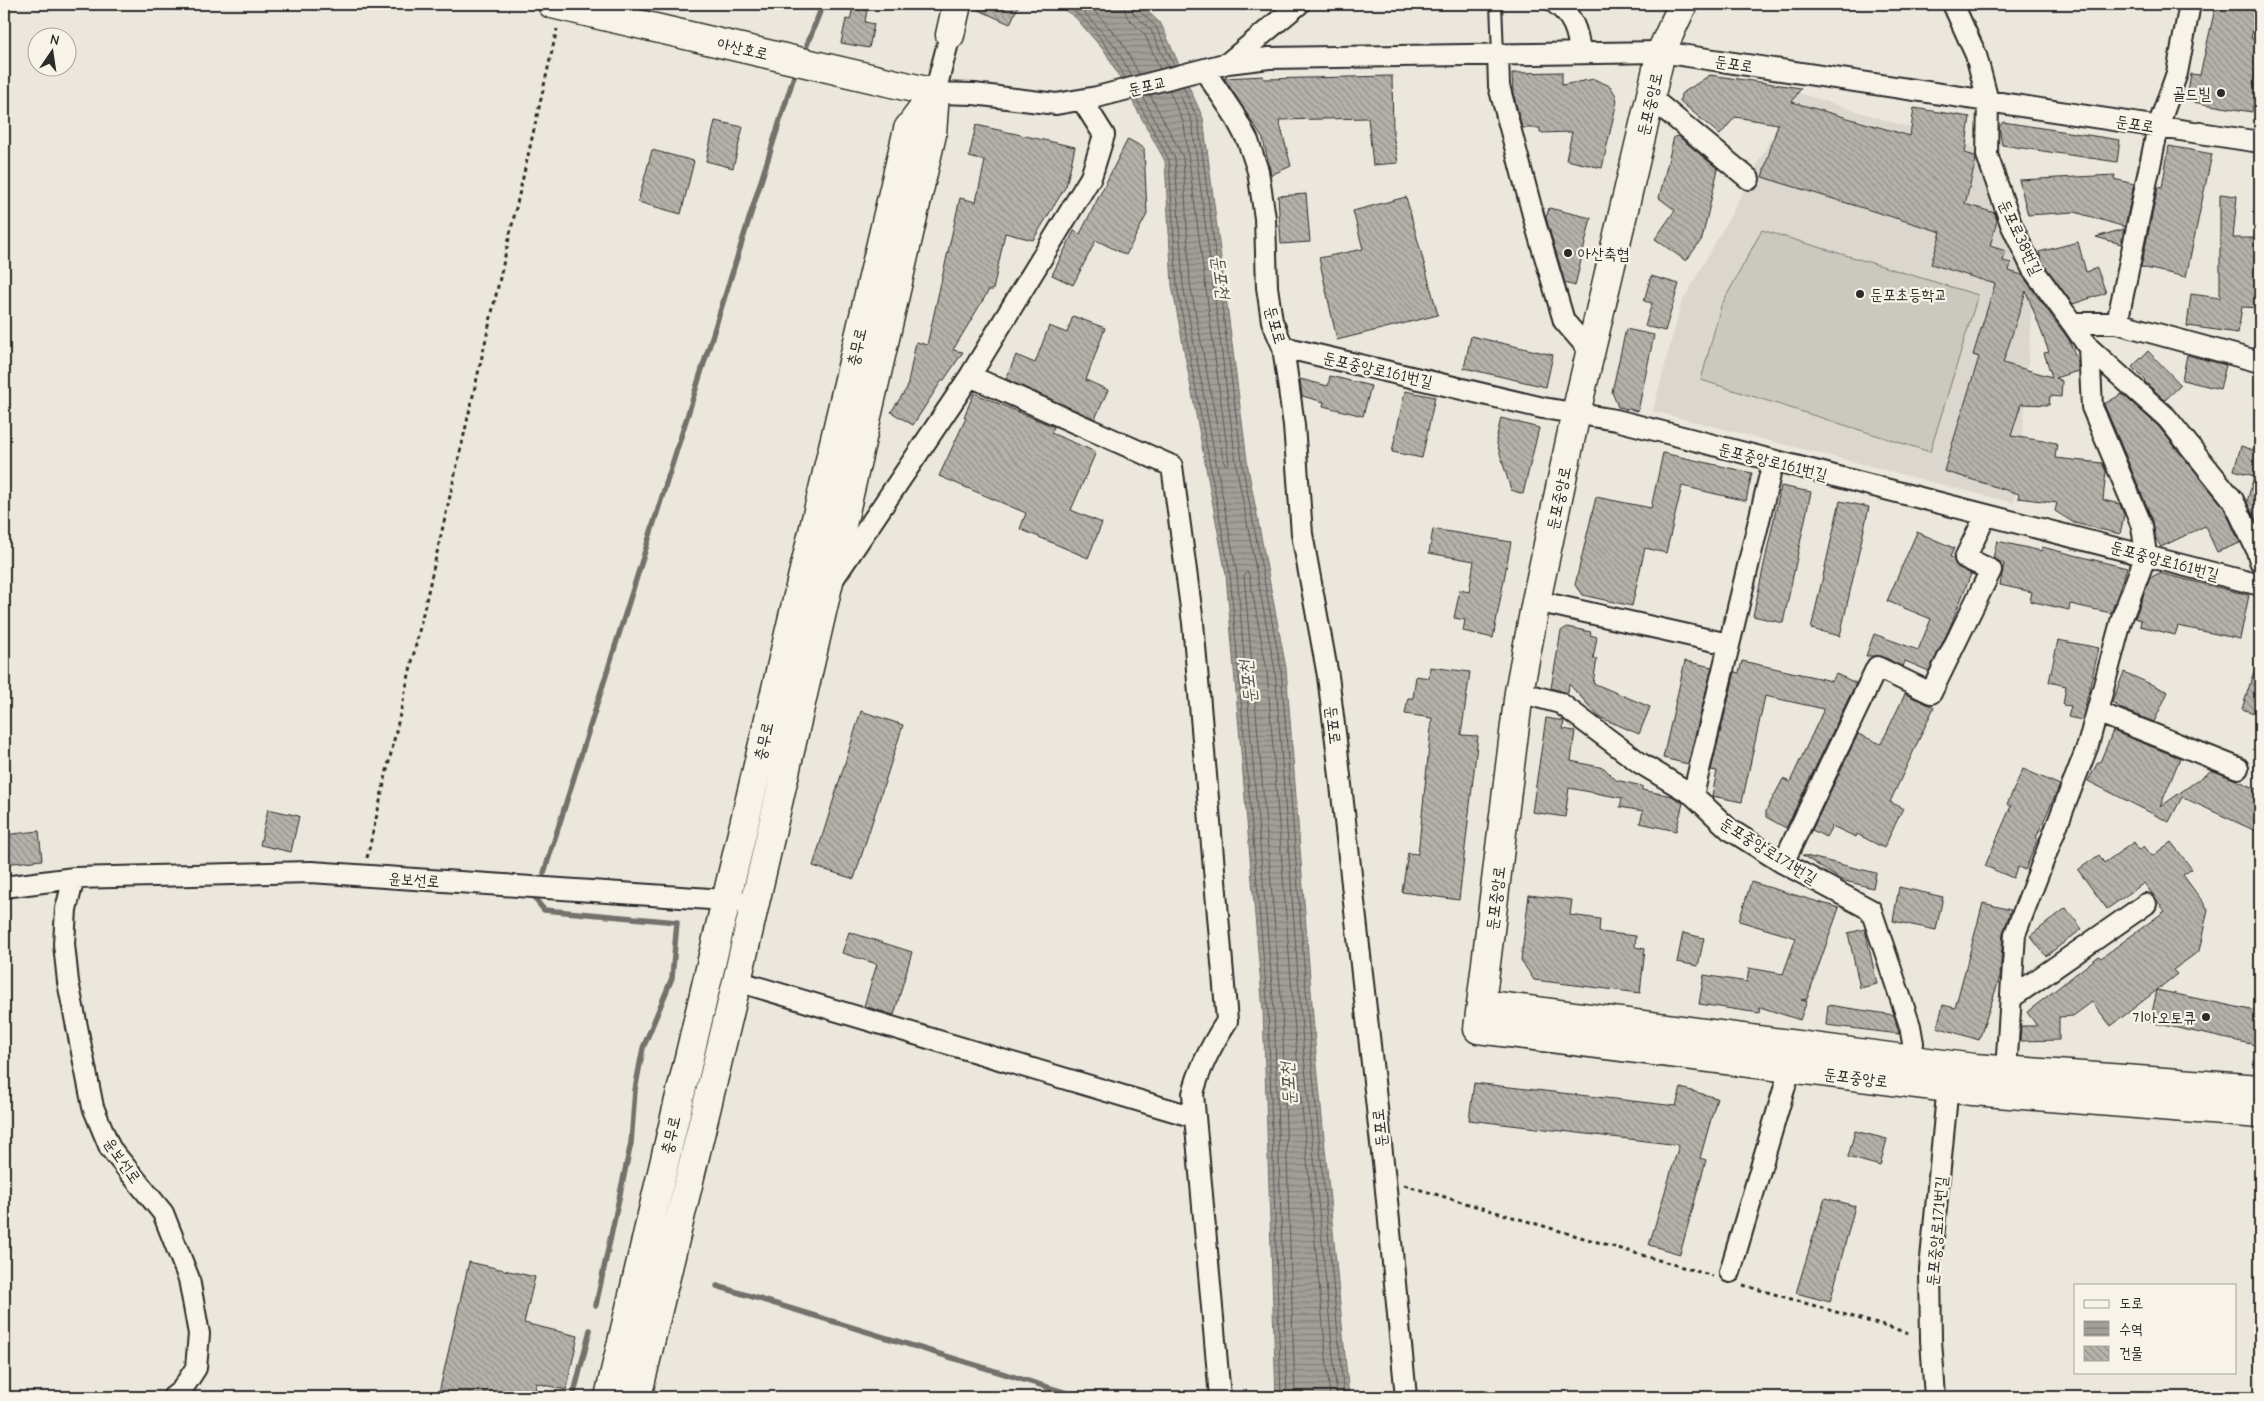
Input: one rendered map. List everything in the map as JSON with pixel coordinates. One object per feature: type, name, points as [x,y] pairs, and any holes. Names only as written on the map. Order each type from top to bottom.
[{"type":"street","points":[[950,35],[957,4]]},
{"type":"street","points":[[1228,64],[1299,4]]},
{"type":"street","points":[[1556,4],[1565,11],[1578,32],[1580,53]]},
{"type":"street","name":"둔포중앙로","points":[[1683,4],[1661,52],[1590,351],[1536,602],[1519,692],[1478,1029],[1790,1069],[1909,1072]]},
{"type":"street","name":"둔포로38번길","points":[[1953,4],[1976,55],[1988,101],[1987,155],[2011,224],[2032,268],[2089,348],[2167,418],[2232,500],[2256,548],[2260,561]]},
{"type":"street","points":[[2117,323],[2158,127],[2177,73],[2190,4]]},
{"type":"street","name":"아산호로","points":[[557,5],[935,93]]},
{"type":"street","name":"충무로","points":[[637,1397],[737,981],[932,134],[935,93],[950,35]]},
{"type":"street","name":"둔포로","points":[[1406,1397],[1385,1180],[1337,749],[1328,676],[1302,534],[1294,425],[1283,346],[1272,321],[1267,287],[1265,218],[1258,171],[1248,141],[1232,113],[1200,72],[1228,64],[1269,58],[1661,52],[2260,142]]},
{"type":"street","points":[[1498,54],[1499,86],[1536,226],[1564,321],[1590,351]]},
{"type":"street","name":"둔포교","points":[[935,93],[974,94],[1056,104],[1089,99],[1200,72]]},
{"type":"street","name":"충무로","points":[[609,1397],[908,129],[935,93]]},
{"type":"street","points":[[1650,97],[1750,180]]},
{"type":"street","points":[[826,590],[970,376],[1091,177],[1104,135],[1089,99]]},
{"type":"street","points":[[2072,323],[2117,323],[2260,362]]},
{"type":"street","name":"둔포중앙로161번길","points":[[1283,346],[1543,408],[1616,420],[1773,462],[2260,585]]},
{"type":"street","points":[[2006,1070],[2015,934],[2088,745],[2122,618],[2146,555],[2142,526],[2092,408],[2089,348]]},
{"type":"street","points":[[970,376],[1172,466],[1193,623],[1227,1021],[1214,1041],[1197,1078],[1193,1094],[1220,1397]]},
{"type":"street","points":[[1693,795],[1773,462]]},
{"type":"street","points":[[1783,863],[1877,667],[1932,693],[1991,570],[1966,558],[1986,515]]},
{"type":"street","points":[[1536,602],[1728,644]]},
{"type":"street","name":"둔포중앙로171번길","points":[[1519,692],[1560,703],[1640,763],[1693,795],[1729,829],[1783,863],[1871,910],[1910,1026],[1913,1043],[1909,1072]]},
{"type":"street","points":[[2097,712],[2238,768]]},
{"type":"street","name":"윤보선로","points":[[4,887],[74,878],[311,872],[754,901]]},
{"type":"street","name":"윤보선로","points":[[74,878],[66,909],[64,944],[68,982],[93,1107],[110,1148],[163,1213],[189,1279],[199,1334],[196,1368],[181,1391],[173,1397]]},
{"type":"street","points":[[2011,998],[2146,904]]},
{"type":"street","points":[[737,981],[1194,1117]]},
{"type":"street","name":"둔포중앙로","points":[[1482,1004],[1909,1072],[2260,1114]]},
{"type":"street","points":[[1730,1278],[1790,1069]]},
{"type":"street","name":"둔포중앙로","points":[[1949,1076],[2006,1070],[2260,1089]]},
{"type":"street","name":"둔포중앙로171번길","points":[[1935,1397],[1931,1340],[1930,1269],[1949,1076]]},
{"type":"lane","points":[[1496,4],[1498,54]]},
{"type":"path","points":[[363,875],[557,5]]},
{"type":"path","points":[[1385,1180],[1730,1278],[1931,1340]]},
{"type":"shaded area","name":"둔포초등학교","points":[[1799,93],[1978,149],[2033,285],[2026,399],[2014,503],[1653,411],[1681,304],[1734,209],[1778,124]]},
{"type":"shaded area","points":[[1762,230],[1978,295],[1930,452],[1701,380],[1721,306]]},
{"type":"water","name":"둔포천","points":[[1055,4],[1140,4],[1161,24],[1203,118],[1248,468],[1286,668],[1316,1055],[1349,1397],[1276,1397],[1263,1010],[1226,575],[1172,286],[1165,161],[1106,53],[1075,17]]},
{"type":"building","points":[[972,4],[1019,4],[1010,24],[972,7]]},
{"type":"building","points":[[2216,4],[2260,4],[2251,38],[2260,40],[2260,52],[2253,84],[2257,85],[2252,112],[2186,101],[2191,74],[2200,75]]},
{"type":"building","points":[[853,7],[867,10],[865,22],[874,24],[869,48],[841,43],[846,19],[850,20]]},
{"type":"building","points":[[1562,72],[1562,85],[1594,79],[1610,86],[1615,94],[1617,101],[1602,168],[1566,160],[1572,132],[1540,133],[1540,128],[1522,128],[1513,92],[1512,73]]},
{"type":"building","points":[[1710,75],[1801,88],[1792,102],[1910,136],[1914,108],[1970,117],[1965,153],[1975,156],[1976,160],[1965,204],[1995,213],[1997,221],[1990,246],[2006,251],[2003,261],[2011,263],[2009,271],[2022,275],[2069,340],[2078,362],[2078,371],[2055,378],[2062,381],[2061,397],[2050,396],[2049,405],[2021,404],[2011,436],[2057,443],[2055,458],[2102,463],[2106,471],[2103,500],[2120,504],[2124,515],[2120,534],[2074,523],[2055,511],[2057,503],[2018,498],[2019,494],[1944,471],[1979,357],[1973,355],[1995,284],[1931,264],[1941,232],[1762,177],[1778,124],[1735,117],[1720,135],[1680,101],[1681,94]],"holes":[[[2026,291],[2049,352],[2044,353],[2052,377],[2003,363]]]},
{"type":"building","points":[[1263,76],[1264,79],[1392,76],[1393,134],[1398,163],[1373,165],[1368,118],[1279,120],[1291,166],[1271,175],[1263,139],[1224,78]]},
{"type":"building","points":[[715,121],[743,127],[733,168],[706,161]]},
{"type":"building","points":[[2003,122],[2120,140],[2117,162],[2002,145],[1999,127]]},
{"type":"building","points":[[976,125],[1075,147],[1066,186],[1033,240],[1005,233],[993,290],[989,290],[953,350],[963,352],[944,380],[942,380],[913,425],[891,412],[907,388],[916,342],[927,345],[960,198],[976,202],[985,161],[969,157]]},
{"type":"building","points":[[1678,136],[1718,169],[1702,239],[1686,261],[1655,239],[1675,210],[1659,198],[1674,137]]},
{"type":"building","points":[[1128,139],[1144,148],[1147,214],[1126,255],[1096,240],[1073,285],[1052,275],[1074,231],[1080,234]]},
{"type":"building","points":[[2169,146],[2212,154],[2186,277],[2141,267],[2158,187],[2162,188]]},
{"type":"building","points":[[652,150],[694,161],[681,214],[638,202]]},
{"type":"building","points":[[2115,175],[2114,179],[2134,184],[2125,227],[2075,212],[2028,215],[2019,180]]},
{"type":"building","points":[[1306,194],[1310,242],[1281,244],[1278,196]]},
{"type":"building","points":[[2220,194],[2237,196],[2233,238],[2260,238],[2260,308],[2242,307],[2238,333],[2187,326],[2191,294],[2220,298]]},
{"type":"building","points":[[1406,197],[1438,315],[1337,340],[1319,258],[1363,249],[1353,211]]},
{"type":"building","name":"아산축협","points":[[1549,208],[1591,218],[1575,286],[1565,283],[1546,218]]},
{"type":"building","points":[[2124,229],[2121,244],[2096,237]]},
{"type":"building","points":[[2078,242],[2086,272],[2097,268],[2106,293],[2073,304],[2042,262],[2039,252]]},
{"type":"building","points":[[1651,276],[1679,284],[1665,331],[1645,326],[1652,303],[1644,301]]},
{"type":"building","points":[[1073,316],[1105,328],[1086,380],[1108,390],[1095,419],[1006,379],[1016,355],[1035,363],[1049,326],[1067,333]]},
{"type":"building","points":[[1626,329],[1654,335],[1638,411],[1618,407],[1612,392]]},
{"type":"building","points":[[1471,336],[1553,355],[1546,387],[1464,368]]},
{"type":"building","points":[[2148,351],[2181,385],[2165,400],[2132,367]]},
{"type":"building","points":[[2187,355],[2226,365],[2220,389],[2182,380]]},
{"type":"building","points":[[1330,376],[1371,386],[1363,416],[1323,406],[1324,402],[1302,396],[1300,379],[1328,386]]},
{"type":"building","points":[[1405,391],[1435,397],[1422,458],[1392,452]]},
{"type":"building","points":[[974,393],[1054,427],[1051,433],[1096,452],[1071,510],[1102,523],[1088,558],[1020,529],[1026,513],[939,476],[966,418],[964,417]]},
{"type":"building","points":[[2122,394],[2158,426],[2223,506],[2240,543],[2217,552],[2205,526],[2161,547],[2155,537],[2153,521],[2104,404]]},
{"type":"building","points":[[1501,418],[1539,428],[1523,494],[1511,490],[1496,440]]},
{"type":"building","points":[[2241,446],[2260,452],[2260,529],[2247,502],[2254,476],[2234,470]]},
{"type":"building","points":[[1663,453],[1752,473],[1746,501],[1682,486],[1666,553],[1645,548],[1632,606],[1582,595],[1575,585],[1596,497],[1651,508]]},
{"type":"building","points":[[1781,486],[1811,492],[1783,623],[1753,616]]},
{"type":"building","points":[[1840,501],[1869,507],[1840,636],[1811,629]]},
{"type":"building","points":[[1433,529],[1511,542],[1493,638],[1463,631],[1465,620],[1454,618],[1460,590],[1469,592],[1474,561],[1429,553]]},
{"type":"building","points":[[1917,532],[1954,548],[1950,557],[1953,558],[1955,564],[1971,574],[1950,627],[1929,671],[1905,661],[1903,667],[1882,656],[1866,656],[1874,634],[1918,650],[1931,619],[1887,601]]},
{"type":"building","points":[[1997,541],[2041,551],[2042,547],[2127,568],[2111,613],[2070,604],[2069,610],[2030,601],[2032,592],[2000,585],[2004,564],[1993,558]]},
{"type":"building","points":[[2159,573],[2249,595],[2240,639],[2178,626],[2175,635],[2140,626],[2141,620],[2135,618],[2150,578]]},
{"type":"building","points":[[1567,627],[1591,632],[1590,635],[1597,637],[1593,659],[1597,659],[1593,683],[1650,707],[1639,734],[1599,717],[1569,684],[1568,693],[1551,688],[1561,631]]},
{"type":"building","points":[[2058,640],[2099,648],[2082,720],[2068,717],[2071,706],[2063,705],[2066,686],[2049,682]]},
{"type":"building","points":[[1685,661],[1712,667],[1688,764],[1663,758]]},
{"type":"building","points":[[1742,661],[1832,681],[1836,674],[1856,683],[1786,828],[1766,817],[1766,811],[1783,779],[1790,782],[1824,709],[1765,696],[1742,802],[1712,796],[1717,771],[1711,770],[1735,672],[1739,673]]},
{"type":"building","points":[[2257,662],[2260,663],[2260,715],[2242,709]]},
{"type":"building","points":[[1430,667],[1470,672],[1461,735],[1478,736],[1459,900],[1402,892],[1408,853],[1418,854],[1432,718],[1405,714],[1408,698],[1413,698],[1416,676],[1429,678]]},
{"type":"building","points":[[2124,672],[2168,692],[2154,722],[2122,709],[2112,702]]},
{"type":"building","points":[[1905,694],[1934,707],[1890,802],[1903,808],[1884,848],[1857,834],[1856,837],[1832,826],[1826,837],[1812,830],[1858,734],[1881,744]]},
{"type":"building","points":[[861,711],[903,725],[854,879],[813,866]]},
{"type":"building","points":[[1546,718],[1564,721],[1563,729],[1575,731],[1571,761],[1604,768],[1616,780],[1642,786],[1642,790],[1672,796],[1683,803],[1676,831],[1640,823],[1643,811],[1620,807],[1622,798],[1569,788],[1565,817],[1532,812]]},
{"type":"building","points":[[2113,731],[2180,758],[2160,807],[2212,770],[2260,790],[2260,833],[2182,797],[2169,822],[2088,781],[2098,762],[2100,762]]},
{"type":"building","points":[[2023,769],[2060,785],[2036,838],[2038,839],[2025,870],[2018,867],[2013,878],[1985,866],[2011,806],[2007,804]]},
{"type":"building","points":[[268,809],[299,816],[291,852],[260,845]]},
{"type":"building","points":[[39,831],[42,860],[4,864],[4,835]]},
{"type":"building","points":[[2134,842],[2139,850],[2144,846],[2152,856],[2171,842],[2192,869],[2183,875],[2208,909],[2199,951],[2173,970],[2177,974],[2111,1026],[2092,1002],[2073,1016],[2059,1017],[2059,1040],[2020,1041],[2021,1026],[2037,1026],[2027,1012],[2099,956],[2101,958],[2165,911],[2144,883],[2107,909],[2078,870],[2099,855],[2104,863]]},
{"type":"building","points":[[1802,855],[1876,873],[1873,888],[1841,880]]},
{"type":"building","points":[[1751,882],[1839,908],[1807,999],[1801,1000],[1807,1001],[1800,1020],[1760,1007],[1759,1013],[1699,1004],[1704,975],[1747,982],[1749,968],[1783,974],[1796,938],[1739,921]]},
{"type":"building","points":[[1899,887],[1943,897],[1936,930],[1893,921]]},
{"type":"building","points":[[1529,895],[1572,900],[1570,915],[1600,919],[1599,932],[1636,936],[1635,947],[1645,949],[1640,993],[1534,980],[1521,960]]},
{"type":"building","points":[[1983,903],[2011,910],[2003,933],[2000,977],[1979,1040],[1937,1027],[1943,1005],[1955,1008]]},
{"type":"building","points":[[2066,908],[2082,929],[2046,956],[2030,936]]},
{"type":"building","points":[[1865,929],[1877,984],[1860,988],[1848,933]]},
{"type":"building","points":[[849,932],[912,952],[894,1015],[864,1006],[877,964],[842,953]]},
{"type":"building","points":[[1683,933],[1704,938],[1698,966],[1677,962]]},
{"type":"building","name":"기아오토큐","points":[[2157,990],[2260,1012],[2260,1046],[2150,1022]]},
{"type":"building","points":[[1828,1005],[1894,1015],[1899,1034],[1826,1025]]},
{"type":"building","points":[[1474,1083],[1676,1106],[1681,1088],[1717,1098],[1700,1158],[1706,1160],[1680,1254],[1649,1245],[1679,1145],[1469,1120]]},
{"type":"building","points":[[1855,1131],[1887,1139],[1880,1166],[1848,1157]]},
{"type":"building","points":[[1825,1198],[1855,1206],[1830,1302],[1796,1293]]},
{"type":"building","points":[[469,1262],[535,1277],[524,1323],[578,1336],[566,1390],[536,1383],[535,1397],[438,1397]]},
{"type":"waterway","points":[[807,45],[823,4]]},
{"type":"waterway","points":[[544,873],[794,76]]},
{"type":"waterway","points":[[536,900],[544,910],[677,922],[672,978],[643,1048],[635,1090],[631,1143],[596,1305]]},
{"type":"waterway","points":[[717,1286],[1080,1397]]},
{"type":"waterway","points":[[573,1397],[590,1330]]},
{"type":"place","name":"골드빌","points":[[2221,93]]},
{"type":"place","name":"아산축협","points":[[1568,253]]},
{"type":"place","name":"둔포초등학교","points":[[1860,294]]},
{"type":"place","name":"기아오토큐","points":[[2206,1017]]}]
